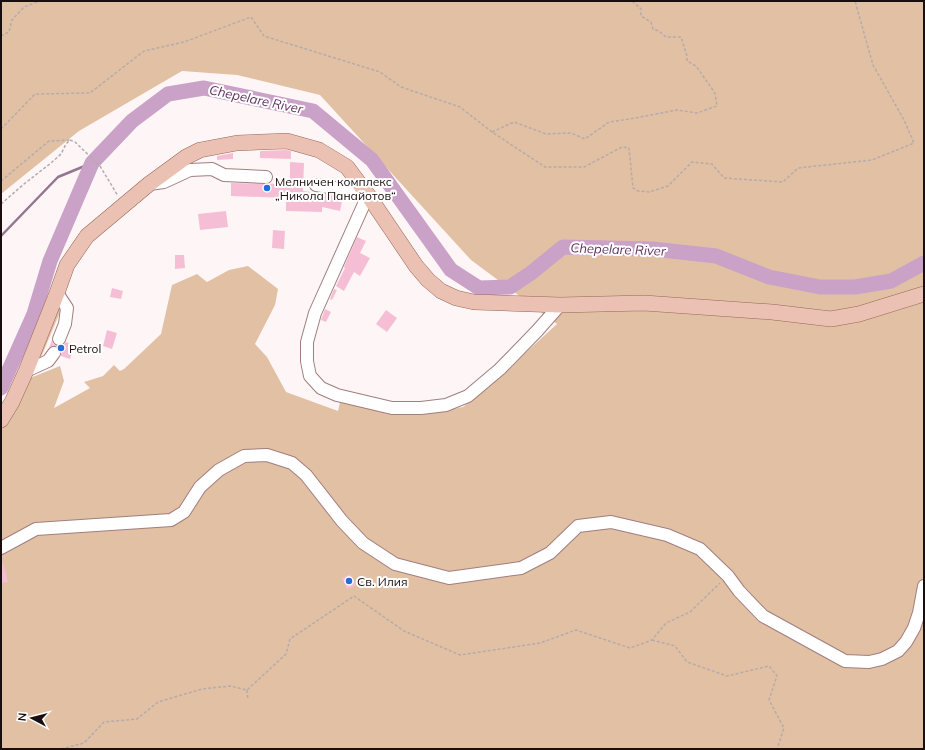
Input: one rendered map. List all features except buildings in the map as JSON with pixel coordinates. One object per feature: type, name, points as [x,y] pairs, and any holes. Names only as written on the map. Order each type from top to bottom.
[{"type":"main road","points":[[1,420],[12,402],[26,371],[67,265],[87,236],[149,184],[186,157],[200,150],[237,143],[287,141],[319,150],[347,167],[366,191],[416,266],[428,280],[441,291],[456,298],[474,302],[560,304],[644,303],[772,312],[831,319],[859,314],[924,294]]},
{"type":"street","points":[[149,184],[164,182],[190,170],[212,169],[224,175],[266,177]]},
{"type":"street","points":[[316,185],[366,191],[315,313],[307,342],[307,361],[310,376],[321,388],[337,395],[392,408],[421,408],[446,405],[468,396],[500,369],[537,331],[560,304]]},
{"type":"street","points":[[57,293],[67,308],[65,324],[59,339]]},
{"type":"street","points":[[26,371],[48,361],[54,353]]},
{"type":"street","points":[[1,548],[36,529],[171,520],[184,512],[200,487],[219,470],[244,456],[267,455],[292,463],[306,475],[342,521],[363,543],[395,564],[449,578],[520,568],[550,553],[578,526],[611,522],[668,534],[700,549],[728,576],[739,591],[763,616],[845,661],[869,662],[882,659],[898,651],[906,642],[914,628],[924,586]]},
{"type":"path","points":[[1,36],[8,32],[12,20],[24,7],[40,1]]},
{"type":"path","points":[[492,132],[514,122],[546,134],[571,133],[585,139],[609,122],[677,110],[697,113],[717,106],[715,92],[696,66],[686,61],[687,56],[681,37],[666,37],[659,31],[652,29],[651,22],[641,16],[641,9],[632,1]]},
{"type":"path","points":[[1,129],[35,94],[90,93],[144,51],[184,42],[251,17],[264,36],[380,72],[401,87],[460,107],[492,132],[545,167],[584,167],[622,147],[629,148],[633,188],[638,191],[649,192],[668,186],[692,162],[712,164],[724,178],[783,182],[798,168],[872,160],[914,144],[904,120],[872,64],[854,1]]},
{"type":"path","points":[[1,204],[52,163],[61,154],[66,144],[70,140]]},
{"type":"path","points":[[1,181],[49,141],[70,140],[83,148],[100,166],[123,205]]},
{"type":"path","points":[[247,690],[286,654],[290,639],[354,596],[404,631],[460,655],[540,643],[576,630],[630,648],[652,640],[666,623],[690,612],[720,582]]},
{"type":"path","points":[[652,640],[675,646],[687,662],[727,676],[769,666],[777,676],[769,700],[784,728],[776,749]]},
{"type":"path","points":[[61,749],[84,743],[104,722],[137,719],[158,702],[202,689],[230,686],[247,690]]},
{"type":"path","points":[[247,690],[248,700]]},
{"type":"shaded area","points":[[1,1],[924,1],[924,749],[1,749],[1,420],[25,380],[60,366],[64,381],[54,408],[90,388],[84,382],[103,376],[114,365],[120,371],[124,369],[161,334],[172,285],[197,274],[207,282],[229,270],[248,266],[278,289],[275,305],[255,344],[267,357],[286,392],[338,411],[341,398],[415,414],[463,407],[487,388],[557,324],[471,260],[320,95],[237,75],[182,71],[79,131],[1,194]]},
{"type":"shaded area","points":[[58,302],[60,312],[42,355],[37,360]]},
{"type":"waterway","name":"Chepelare River","points":[[1,388],[34,314],[50,261],[92,163],[132,121],[168,94],[204,88],[313,111],[372,160],[451,270],[479,288],[510,287],[531,273],[563,247],[653,249],[716,256],[769,277],[820,287],[855,287],[891,281],[924,263]]},
{"type":"waterway","points":[[1,236],[58,177],[92,163]]},
{"type":"place","name":"Мелничен комплекс „Никола Панайотов“","points":[[267,188]]},
{"type":"place","name":"Petrol","points":[[61,348]]},
{"type":"place","name":"Св. Илия","points":[[349,581]]}]
